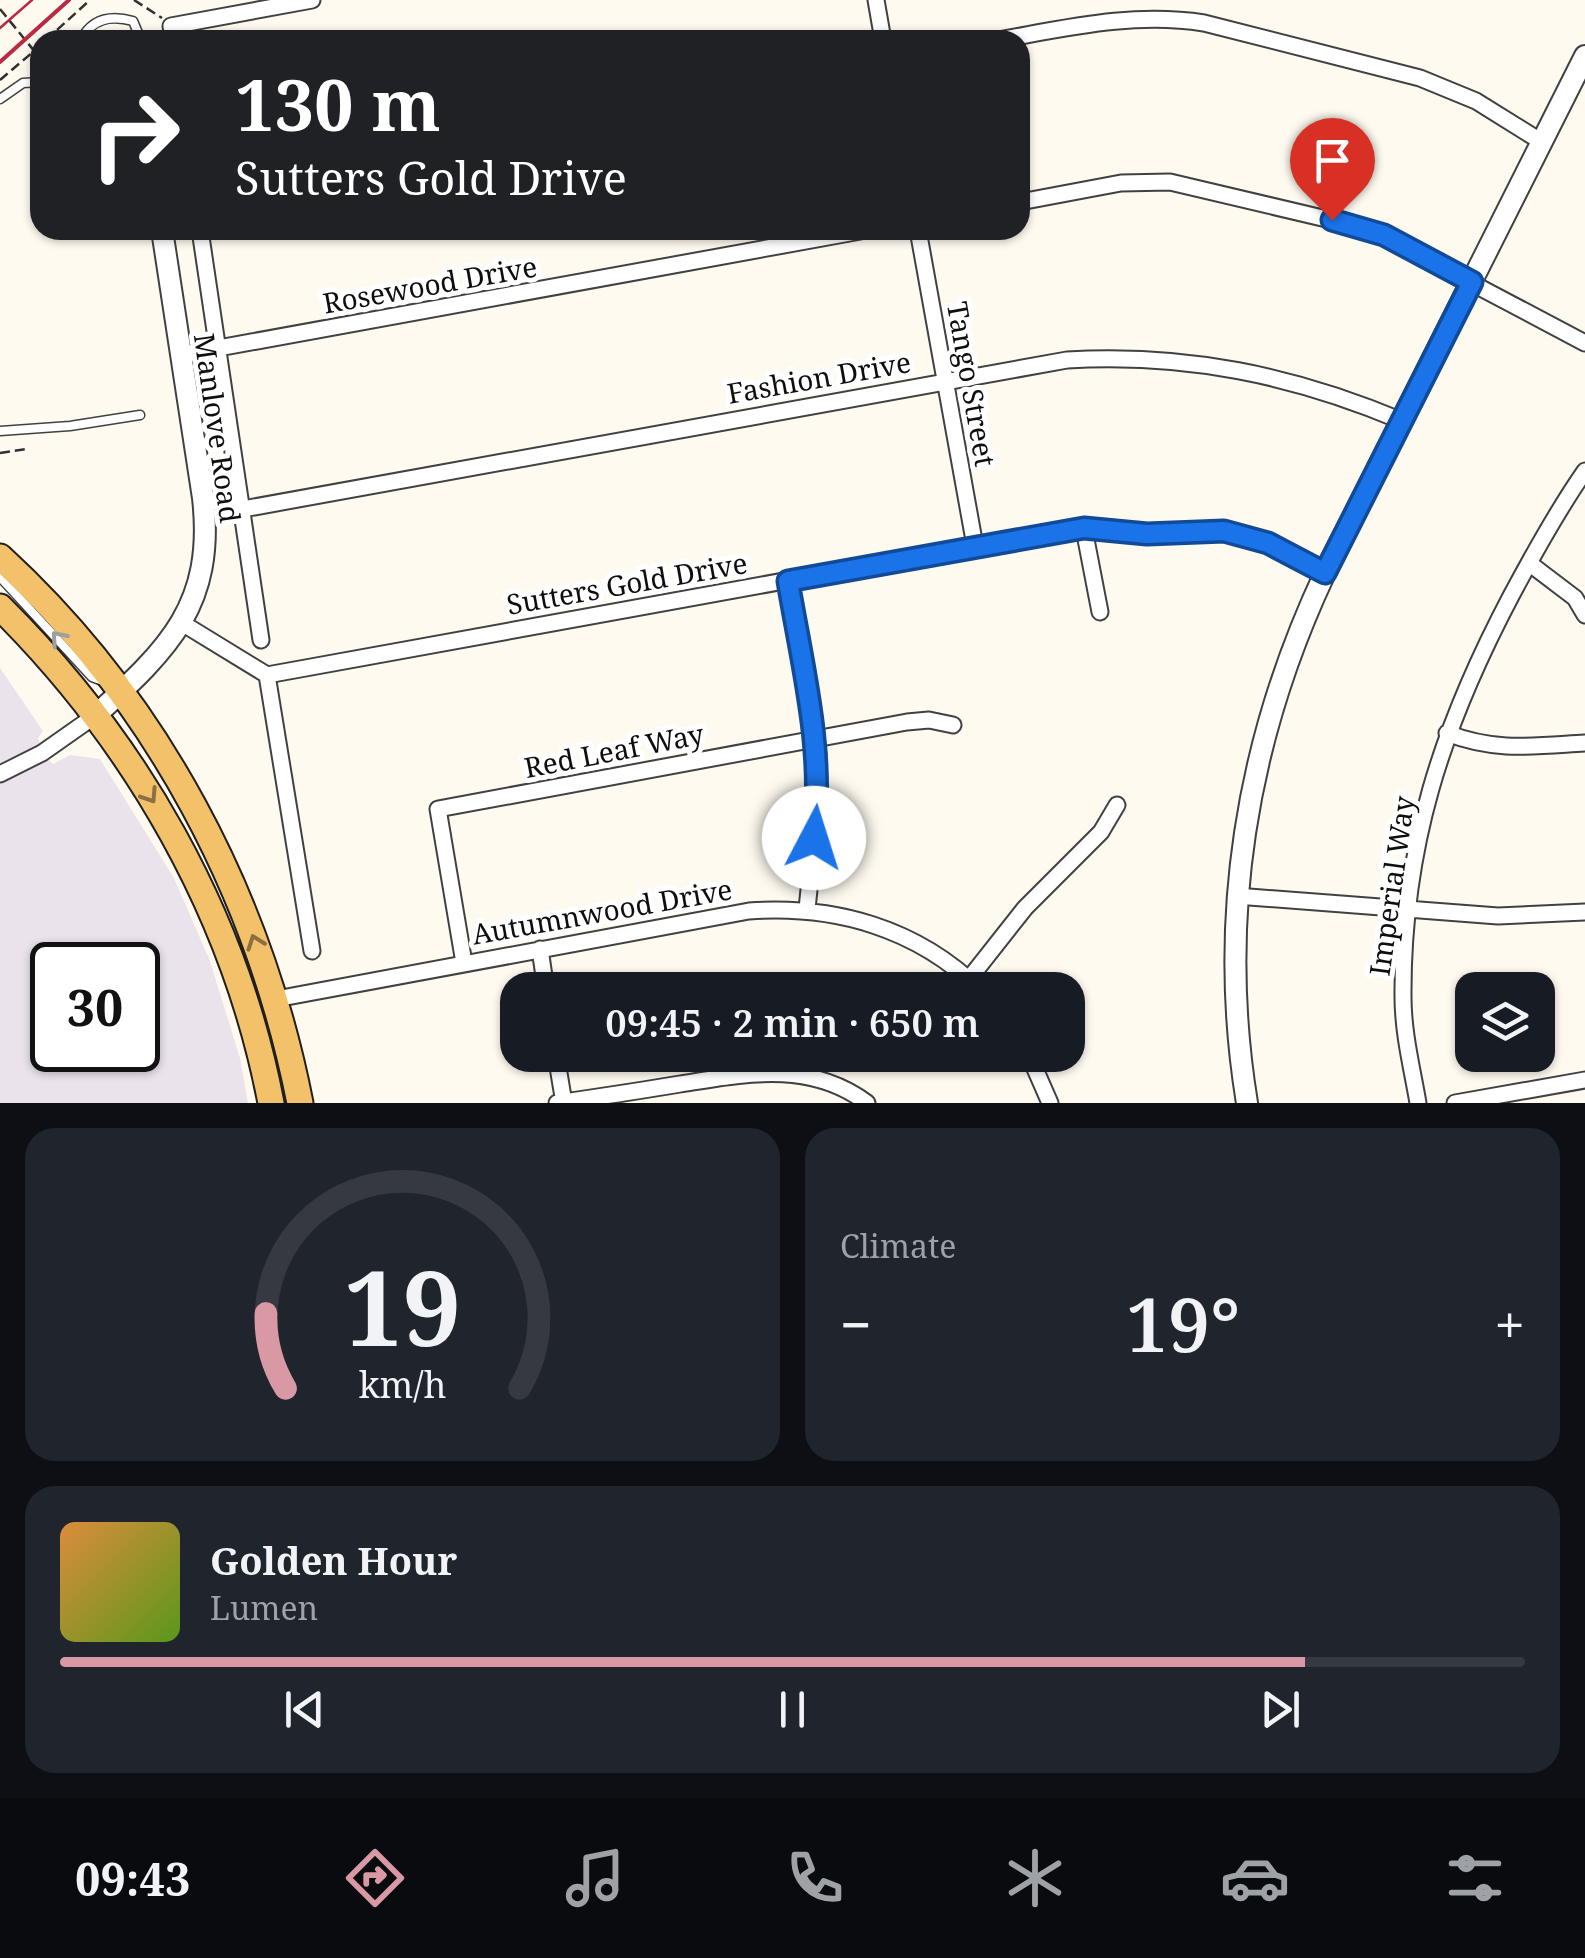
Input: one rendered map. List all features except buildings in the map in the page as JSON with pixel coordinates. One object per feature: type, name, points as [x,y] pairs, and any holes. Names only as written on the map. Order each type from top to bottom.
[{"type":"main road","points":[[0,557],[122,691],[177,775],[242,904],[276,999],[300,1103]]},
{"type":"main road","points":[[0,607],[96,715],[164,820],[207,898],[249,1013],[270,1103]]},
{"type":"street","points":[[185,30],[312,0]]},
{"type":"street","points":[[876,0],[882,30]]},
{"type":"street","points":[[1030,35],[1141,17],[1204,22],[1420,78],[1476,101],[1542,142]]},
{"type":"street","points":[[1247,1103],[1235,989],[1236,896],[1247,810],[1270,709],[1325,573],[1585,56]]},
{"type":"street","points":[[1030,200],[1137,181],[1170,182],[1369,230],[1585,343]]},
{"type":"street","name":"Manlove Road","points":[[96,715],[165,648],[195,595],[203,563],[206,528],[163,240]]},
{"type":"street","name":"Manlove Road","points":[[201,240],[261,640]]},
{"type":"street","name":"Rosewood Drive","points":[[180,355],[811,240]]},
{"type":"street","name":"Tango Street","points":[[920,240],[976,546]]},
{"type":"street","name":"Fashion Drive","points":[[243,509],[1067,360],[1182,360],[1288,380],[1402,421]]},
{"type":"street","name":"Imperial Way","points":[[1418,1103],[1403,998],[1410,909],[1428,797],[1447,733],[1476,662],[1528,564],[1585,471]]},
{"type":"street","points":[[1084,528],[1100,612]]},
{"type":"street","name":"Sutters Gold Drive","points":[[267,675],[1084,528],[1147,534],[1224,531],[1268,543],[1325,573]]},
{"type":"street","points":[[1528,564],[1575,598],[1585,616]]},
{"type":"street","points":[[788,581],[816,739],[819,786],[806,910]]},
{"type":"street","points":[[182,623],[267,675],[312,951]]},
{"type":"street","points":[[0,774],[42,753],[96,715]]},
{"type":"street","name":"Red Leaf Way","points":[[464,963],[438,810],[908,722],[928,720],[954,725]]},
{"type":"street","points":[[1447,733],[1477,745],[1585,743]]},
{"type":"street","points":[[983,972],[1025,908],[1100,832],[1117,805]]},
{"type":"street","points":[[1236,896],[1498,916],[1585,912]]},
{"type":"street","name":"Autumnwood Drive","points":[[276,999],[749,910],[806,910],[851,917],[906,937],[958,972]]},
{"type":"street","points":[[540,949],[543,972]]},
{"type":"street","points":[[558,1072],[561,1103],[770,1072],[817,1078],[846,1089],[867,1103]]},
{"type":"street","points":[[1036,1072],[1050,1103]]},
{"type":"street","points":[[1456,1103],[1585,1080]]},
{"type":"lane","points":[[86,30],[104,19],[117,17],[133,21],[137,30]]},
{"type":"lane","points":[[0,98],[30,83]]},
{"type":"lane","points":[[0,431],[140,415]]},
{"type":"lane","points":[[0,577],[92,677],[122,691]]},
{"type":"path","points":[[56,30],[90,0]]},
{"type":"path","points":[[134,0],[152,14],[166,18],[171,30]]},
{"type":"path","points":[[0,9],[30,46]]},
{"type":"path","points":[[60,30],[62,24]]},
{"type":"path","points":[[0,80],[30,54]]},
{"type":"path","points":[[0,453],[27,449]]},
{"type":"shaded area","points":[[0,668],[43,731],[38,738],[42,753],[53,764],[70,755],[100,759],[174,878],[210,961],[240,1058],[248,1103],[0,1103]]},
{"type":"tram line","points":[[0,28],[32,0]]},
{"type":"railway","points":[[36,30],[69,0]]},
{"type":"railway","points":[[0,62],[30,35]]},
{"type":"route","points":[[814,838],[818,754],[788,581],[1084,528],[1147,534],[1224,531],[1268,543],[1325,573],[1472,282],[1384,235],[1332,220]]}]
